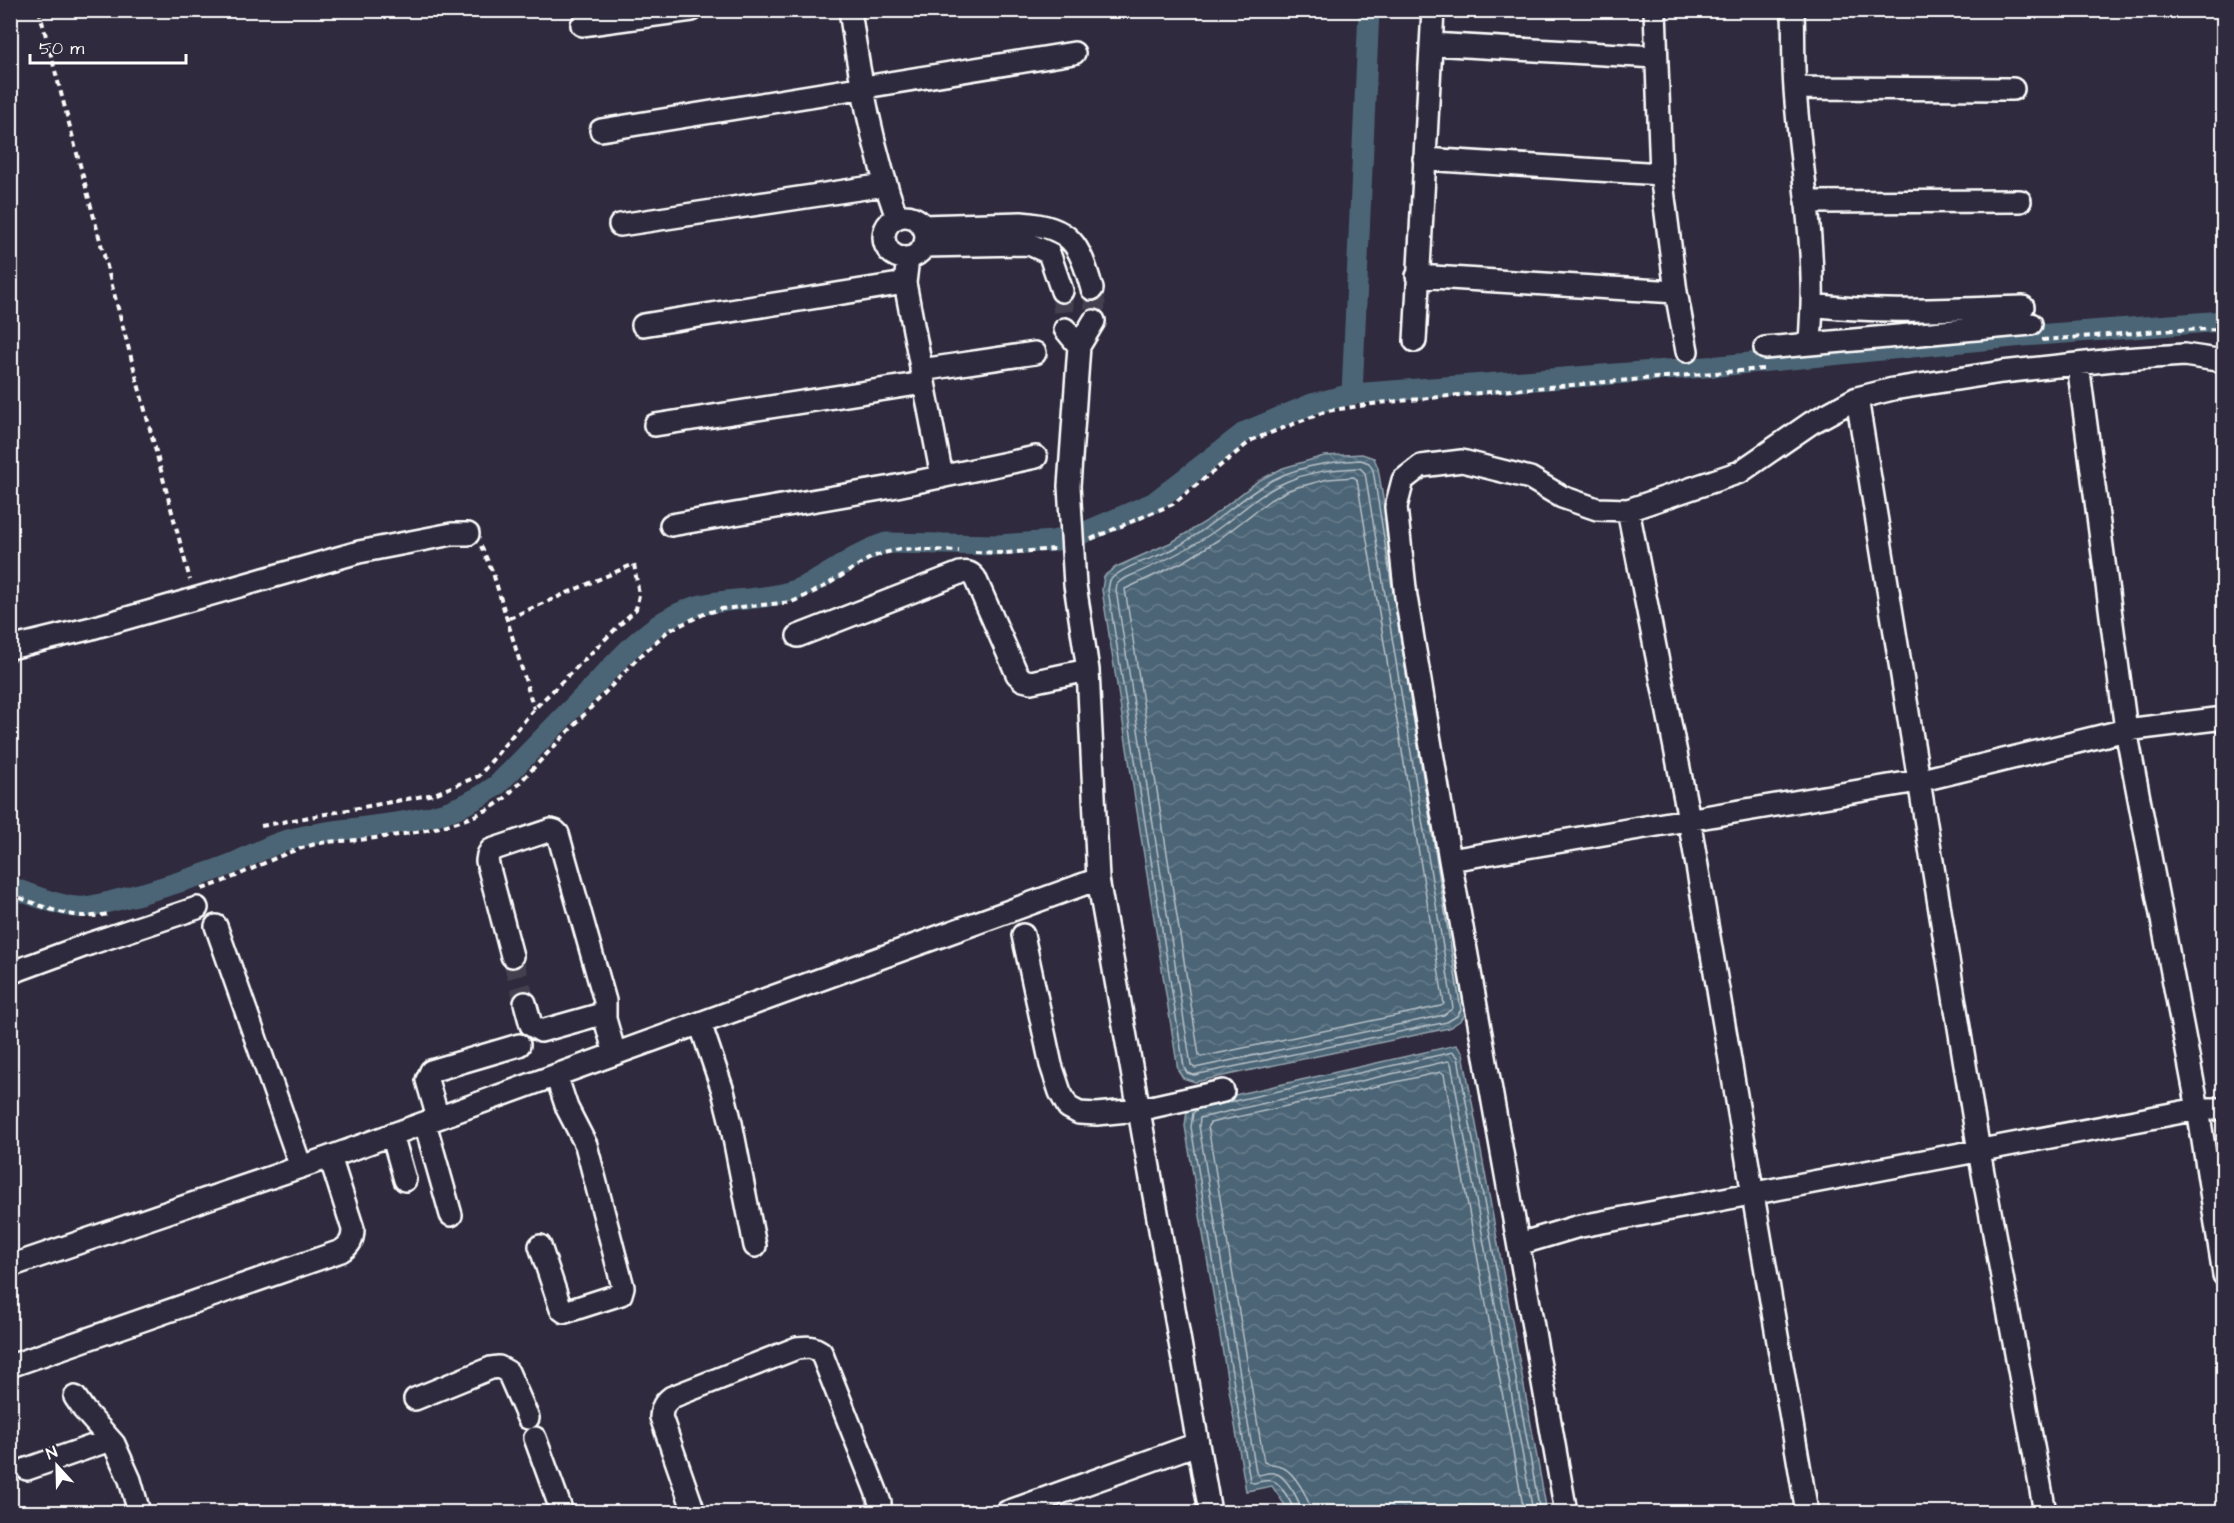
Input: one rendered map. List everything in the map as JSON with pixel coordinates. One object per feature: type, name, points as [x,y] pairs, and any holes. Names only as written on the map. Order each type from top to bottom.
[{"type":"street","points":[[582,25],[692,10]]},
{"type":"street","points":[[850,10],[861,86],[885,185],[897,218]]},
{"type":"street","points":[[1414,341],[1433,10]]},
{"type":"street","points":[[1655,10],[1661,174],[1676,292],[1687,351]]},
{"type":"street","points":[[1793,10],[1795,88],[1813,285],[1810,344]]},
{"type":"street","points":[[1431,44],[1656,57]]},
{"type":"street","points":[[601,130],[1074,53]]},
{"type":"street","points":[[1795,88],[2013,89]]},
{"type":"street","points":[[1424,159],[1661,174]]},
{"type":"street","points":[[620,225],[885,185]]},
{"type":"street","points":[[1806,202],[2020,201]]},
{"type":"street","points":[[942,477],[905,284],[918,243],[911,217],[897,218],[887,226],[884,233],[885,246],[894,255],[918,243],[1021,223],[1059,230],[1083,256],[1092,289]]},
{"type":"street","points":[[918,243],[1029,244],[1049,253],[1062,291]]},
{"type":"street","points":[[1417,276],[1676,292]]},
{"type":"street","points":[[643,325],[905,284]]},
{"type":"street","points":[[1765,348],[2027,315],[1812,305]]},
{"type":"street","points":[[1094,321],[1079,346],[1069,486],[1075,585],[1088,670],[1098,879],[1210,1512]]},
{"type":"street","points":[[1065,329],[1079,346]]},
{"type":"street","points":[[656,425],[1035,353]]},
{"type":"street","points":[[1566,1512],[1450,860],[1406,597],[1396,507],[1403,480],[1421,466],[1462,461],[1530,478],[1562,497],[1597,509],[1628,510],[1740,472],[1811,423],[1857,398],[1893,389],[2002,372],[2078,364],[2184,355],[2223,360]]},
{"type":"street","points":[[2078,364],[2126,730],[2198,1109],[2223,1275]]},
{"type":"street","points":[[1857,398],[1979,1150],[2045,1512]]},
{"type":"street","points":[[671,525],[942,477],[1036,457]]},
{"type":"street","points":[[1628,510],[1689,819],[1808,1512]]},
{"type":"street","points":[[10,648],[92,628],[359,552],[444,536],[468,534]]},
{"type":"street","points":[[798,636],[966,572],[975,578],[1017,674],[1023,680],[1031,682],[1088,670]]},
{"type":"street","points":[[1450,860],[1918,781],[2126,730],[2223,718]]},
{"type":"street","points":[[512,956],[487,861],[488,855],[492,850],[551,830],[555,831],[558,834],[605,1001],[615,1054]]},
{"type":"street","points":[[10,1266],[330,1157],[1098,879]]},
{"type":"street","points":[[10,973],[197,908]]},
{"type":"street","points":[[216,926],[301,1167]]},
{"type":"street","points":[[1023,935],[1051,1065],[1068,1107],[1079,1113],[1097,1114],[1138,1110],[1223,1090]]},
{"type":"street","points":[[525,1003],[531,1024],[541,1031],[606,1013]]},
{"type":"street","points":[[700,1023],[731,1123],[755,1246]]},
{"type":"street","points":[[451,1215],[431,1120],[427,1080],[431,1071],[519,1045]]},
{"type":"street","points":[[540,1246],[561,1309],[565,1312],[621,1294],[623,1287],[586,1145],[567,1108],[556,1075]]},
{"type":"street","points":[[1519,1244],[1576,1227],[2198,1109],[2223,1108]]},
{"type":"street","points":[[392,1134],[405,1180]]},
{"type":"street","points":[[10,1366],[341,1251],[349,1246],[353,1239],[353,1229],[330,1157]]},
{"type":"street","points":[[694,1512],[661,1417],[664,1403],[672,1397],[797,1348],[807,1347],[814,1347],[821,1352],[876,1491],[880,1503],[878,1512]]},
{"type":"street","points":[[414,1399],[491,1368],[499,1368],[508,1372],[562,1512]]},
{"type":"street","points":[[75,1397],[114,1444],[130,1480],[140,1512]]},
{"type":"street","points":[[27,1469],[110,1440]]},
{"type":"street","points":[[1007,1512],[1197,1444]]},
{"type":"path","points":[[39,10],[195,598]]},
{"type":"path","points":[[468,534],[482,547],[534,709]]},
{"type":"path","points":[[261,826],[434,794],[479,776],[534,709],[636,609],[639,595],[634,564],[507,619]]},
{"type":"water","points":[[1362,454],[1374,458],[1378,468],[1467,1012],[1461,1020],[1449,1028],[1195,1082],[1183,1078],[1178,1070],[1102,590],[1104,576],[1116,567],[1172,542],[1205,522],[1258,481],[1283,468],[1324,456]]},
{"type":"water","points":[[1456,1045],[1463,1053],[1547,1512],[1288,1512],[1272,1486],[1246,1491],[1185,1126],[1187,1110],[1195,1104]]},
{"type":"waterway","points":[[1352,394],[1369,10]]},
{"type":"waterway","points":[[10,887],[68,906],[92,906],[200,875],[284,841],[339,830],[394,824],[447,811],[473,801],[497,785],[632,646],[671,617],[711,603],[789,592],[814,582],[861,554],[886,543],[999,545],[1053,541],[1083,533],[1153,503],[1245,432],[1312,404],[1352,394],[1719,366],[2023,336],[2224,321]]},
{"type":"tunnel","points":[[1092,289],[1095,303],[1094,321]]},
{"type":"tunnel","points":[[1062,291],[1065,329]]},
{"type":"tunnel","points":[[512,956],[525,1003]]}]
